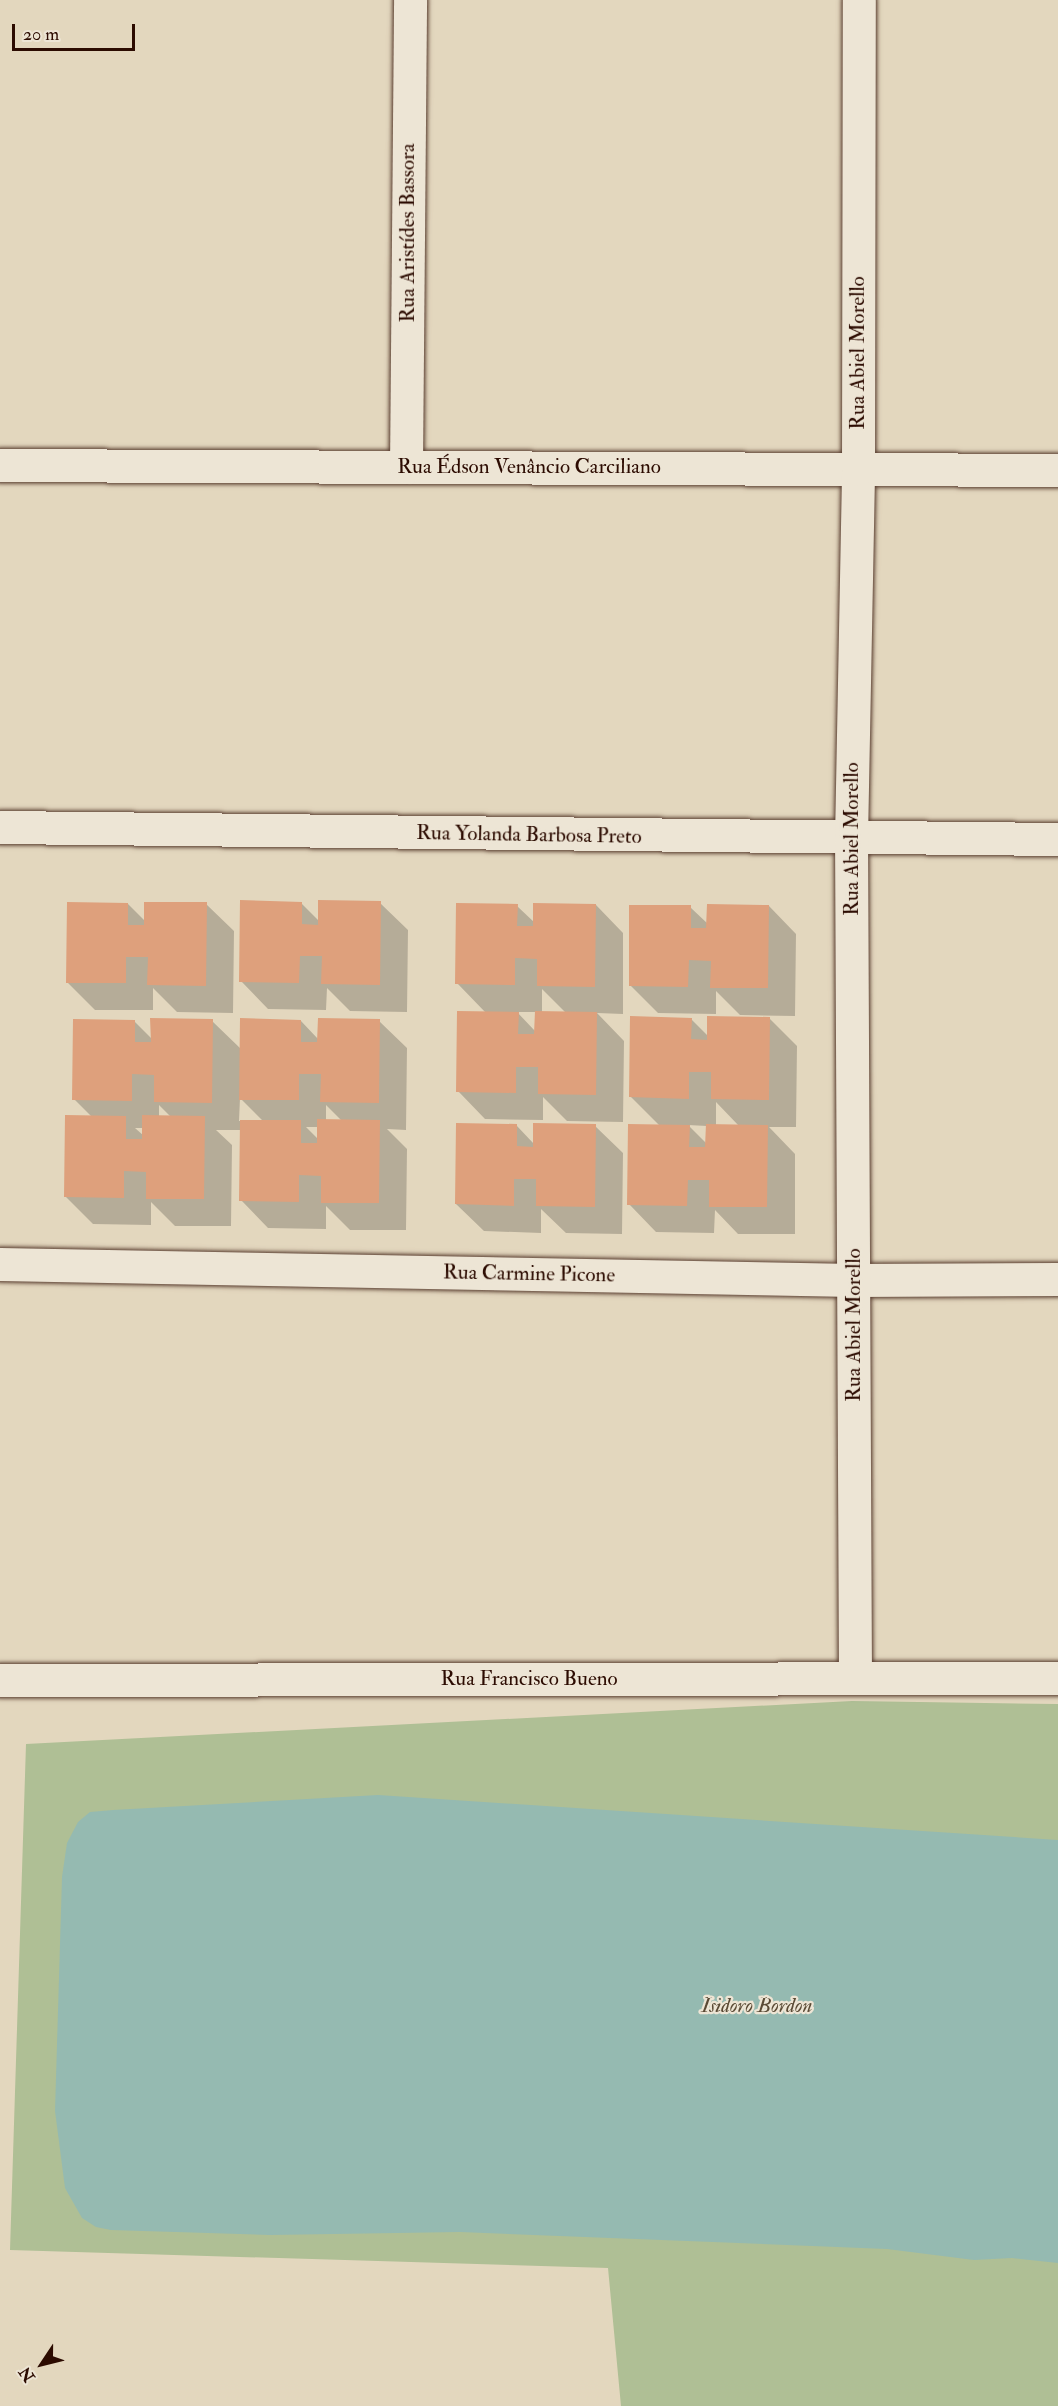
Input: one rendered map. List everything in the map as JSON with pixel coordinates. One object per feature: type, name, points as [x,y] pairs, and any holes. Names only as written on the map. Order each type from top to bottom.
[{"type":"street","name":"Rua Aristídes Bassora","points":[[406,467],[410,0]]},
{"type":"street","name":"Rua Abiel Morello","points":[[855,1678],[851,839],[858,469],[859,0]]},
{"type":"street","name":"Rua Édson Venâncio Carciliano","points":[[0,465],[1058,470]]},
{"type":"street","name":"Rua Yolanda Barbosa Preto","points":[[0,827],[851,839],[1058,839]]},
{"type":"street","name":"Rua Carmine Picone","points":[[0,1264],[854,1280],[1058,1279]]},
{"type":"street","name":"Rua Francisco Bueno","points":[[0,1680],[1058,1678]]},
{"type":"green space","name":"Isidoro Bordon","points":[[852,1701],[1058,1704],[1058,2406],[621,2406],[608,2268],[10,2250],[26,1744]]},
{"type":"water","name":"Isidoro Bordon","points":[[378,1795],[1058,1840],[1058,2263],[1012,2258],[974,2260],[887,2249],[460,2232],[270,2235],[111,2230],[96,2227],[82,2218],[65,2188],[55,2111],[62,1877],[67,1843],[78,1822],[90,1812]]},
{"type":"building","points":[[240,900],[302,902],[302,924],[318,925],[318,900],[381,901],[380,985],[321,984],[322,956],[300,956],[299,983],[239,982]]},
{"type":"building","points":[[67,902],[128,903],[128,925],[144,925],[144,902],[207,902],[206,986],[147,985],[148,957],[126,957],[126,983],[66,983]]},
{"type":"building","points":[[456,903],[518,904],[517,926],[533,926],[533,903],[596,904],[595,987],[537,986],[537,959],[515,958],[515,985],[455,984]]},
{"type":"building","points":[[707,904],[769,905],[768,988],[710,988],[711,961],[689,960],[688,987],[629,986],[629,905],[691,905],[691,928],[706,928]]},
{"type":"building","points":[[457,1011],[519,1012],[518,1034],[534,1034],[535,1011],[597,1012],[596,1095],[538,1094],[538,1067],[516,1067],[516,1093],[456,1092]]},
{"type":"building","points":[[630,1016],[692,1018],[691,1039],[707,1040],[707,1016],[770,1017],[769,1100],[711,1099],[711,1072],[689,1072],[689,1099],[629,1097]]},
{"type":"building","points":[[150,1018],[213,1019],[212,1103],[154,1102],[154,1075],[132,1074],[132,1101],[72,1100],[73,1019],[135,1020],[135,1042],[151,1042]]},
{"type":"building","points":[[240,1018],[301,1020],[301,1042],[317,1042],[318,1018],[380,1019],[379,1103],[320,1102],[321,1074],[299,1074],[299,1100],[239,1100]]},
{"type":"building","points":[[65,1115],[126,1116],[126,1139],[142,1139],[142,1115],[205,1116],[204,1199],[146,1199],[146,1172],[124,1171],[124,1198],[64,1197]]},
{"type":"building","points":[[317,1119],[380,1120],[379,1203],[321,1203],[321,1176],[299,1175],[299,1202],[239,1201],[240,1120],[301,1120],[301,1143],[317,1143]]},
{"type":"building","points":[[456,1123],[517,1124],[517,1146],[533,1147],[533,1123],[596,1124],[595,1207],[536,1206],[536,1179],[514,1179],[514,1206],[455,1204]]},
{"type":"building","points":[[628,1124],[690,1125],[689,1147],[705,1147],[706,1124],[768,1125],[767,1207],[709,1207],[709,1180],[688,1180],[687,1206],[627,1205]]}]
